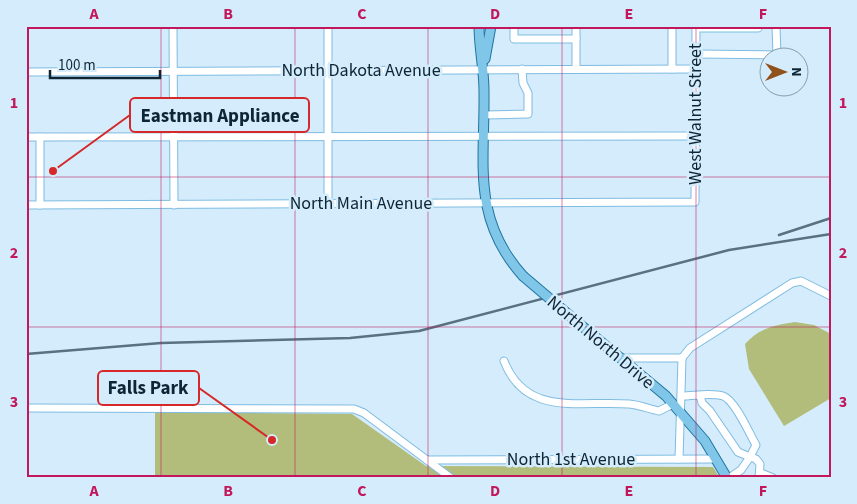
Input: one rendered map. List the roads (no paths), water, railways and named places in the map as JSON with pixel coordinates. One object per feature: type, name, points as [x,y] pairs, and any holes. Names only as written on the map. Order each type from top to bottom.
[{"type":"main road","points":[[479,26],[484,69]]},
{"type":"main road","points":[[484,69],[490,26]]},
{"type":"main road","name":"North North Drive","points":[[484,69],[485,203],[489,222],[497,242],[523,276],[673,404],[705,442],[728,478]]},
{"type":"street","points":[[173,26],[174,205]]},
{"type":"street","points":[[328,26],[328,203]]},
{"type":"street","points":[[514,26],[514,40],[576,39]]},
{"type":"street","points":[[576,26],[576,69]]},
{"type":"street","points":[[672,26],[672,70]]},
{"type":"street","points":[[696,27],[758,28],[758,26]]},
{"type":"street","points":[[696,54],[777,55],[776,26]]},
{"type":"street","name":"West Walnut Street","points":[[695,202],[696,27]]},
{"type":"street","name":"North Dakota Avenue","points":[[26,72],[484,69],[696,70]]},
{"type":"street","points":[[484,115],[528,114],[528,93],[523,83],[522,69]]},
{"type":"street","points":[[26,137],[695,136]]},
{"type":"street","points":[[40,137],[40,205]]},
{"type":"street","name":"North Main Avenue","points":[[26,205],[695,202]]},
{"type":"street","points":[[679,459],[682,358],[690,348],[792,283],[801,281],[831,296]]},
{"type":"street","points":[[621,358],[682,358]]},
{"type":"street","points":[[504,361],[514,381],[521,389],[535,397],[552,402],[630,404],[659,411],[673,404]]},
{"type":"street","points":[[700,395],[702,403],[710,411],[738,452],[756,458],[760,464],[760,475],[773,478]]},
{"type":"street","points":[[682,396],[722,395],[730,401],[756,445],[741,470],[728,478]]},
{"type":"street","points":[[26,408],[348,408],[364,413],[451,478]]},
{"type":"street","name":"North 1st Avenue","points":[[427,460],[716,459]]},
{"type":"railway","points":[[779,235],[831,218]]},
{"type":"railway","points":[[26,354],[161,343],[350,338],[419,331],[729,250],[831,234]]},
{"type":"place","name":"Eastman Appliance","points":[[53,171]]},
{"type":"place","name":"Falls Park","points":[[272,440]]}]
